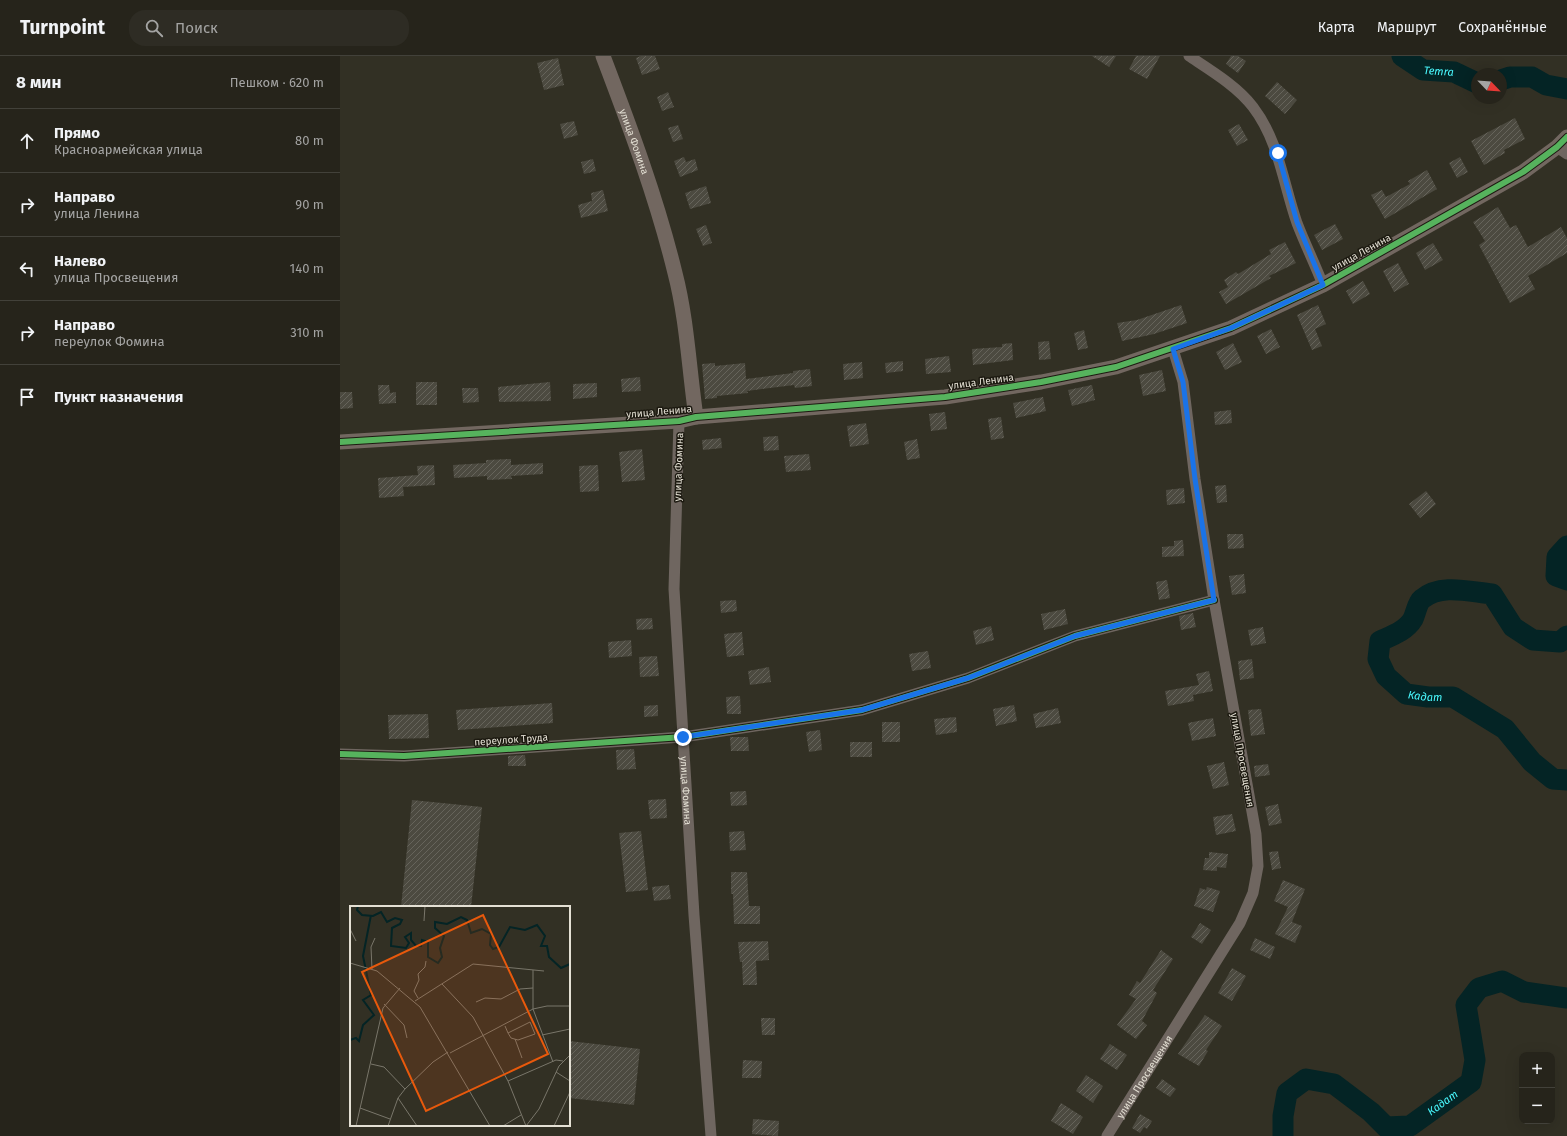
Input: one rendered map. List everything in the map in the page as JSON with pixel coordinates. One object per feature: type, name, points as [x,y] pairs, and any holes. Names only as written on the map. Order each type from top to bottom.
[{"type":"street","name":"улица Фомина","points":[[603,56],[628,122],[675,273],[683,316],[696,417]]},
{"type":"street","points":[[1188,56],[1236,90],[1252,105],[1267,128],[1278,153],[1297,222],[1323,285]]},
{"type":"street","name":"улица Ленина","points":[[340,442],[679,421],[696,417],[945,397],[1041,382],[1116,367],[1173,349],[1231,328],[1323,285],[1523,172],[1564,146]]},
{"type":"street","name":"улица Просвещения","points":[[1107,1136],[1240,923],[1253,893],[1258,866],[1256,834],[1214,600],[1195,479],[1183,382],[1173,349]]},
{"type":"street","name":"улица Фомина","points":[[679,421],[674,589],[694,915],[711,1136]]},
{"type":"street","name":"переулок Труда","points":[[340,754],[404,756],[683,737],[862,710],[968,678],[1075,636],[1214,600]]},
{"type":"building","points":[[641,56],[655,56],[660,69],[642,75],[636,58]]},
{"type":"building","points":[[1092,56],[1116,56],[1109,67]]},
{"type":"building","points":[[1136,56],[1160,56],[1147,79],[1129,69]]},
{"type":"building","points":[[1231,56],[1238,56],[1246,61],[1238,73],[1226,64]]},
{"type":"building","points":[[558,58],[564,85],[544,90],[537,63]]},
{"type":"building","points":[[1277,82],[1297,100],[1285,114],[1265,96]]},
{"type":"building","points":[[668,92],[674,107],[662,111],[657,97]]},
{"type":"building","points":[[1515,118],[1525,139],[1504,150],[1505,153],[1484,165],[1471,141]]},
{"type":"building","points":[[574,121],[578,135],[564,139],[560,124]]},
{"type":"building","points":[[1239,124],[1248,140],[1237,146],[1228,130]]},
{"type":"building","points":[[678,125],[683,139],[673,142],[668,128]]},
{"type":"building","points":[[684,157],[686,162],[695,159],[698,170],[680,177],[674,161]]},
{"type":"building","points":[[1460,157],[1468,172],[1457,178],[1449,163]]},
{"type":"building","points":[[593,159],[596,171],[584,174],[581,162]]},
{"type":"building","points":[[1427,170],[1437,189],[1385,219],[1371,195],[1382,190],[1386,197],[1410,184],[1408,181]]},
{"type":"building","points":[[706,186],[711,203],[690,209],[685,193]]},
{"type":"building","points":[[603,190],[608,211],[581,218],[578,205],[592,201],[591,193]]},
{"type":"building","points":[[1498,207],[1510,228],[1516,225],[1528,247],[1561,227],[1567,238],[1567,253],[1528,276],[1535,289],[1510,303],[1479,245],[1485,241],[1473,222]]},
{"type":"building","points":[[1335,224],[1343,239],[1322,250],[1314,235]]},
{"type":"building","points":[[706,225],[712,243],[703,246],[696,229]]},
{"type":"building","points":[[1285,242],[1296,263],[1269,276],[1271,278],[1226,304],[1219,292],[1228,287],[1224,280],[1236,272],[1238,274],[1271,254],[1269,250]]},
{"type":"building","points":[[1433,243],[1443,260],[1425,270],[1416,253]]},
{"type":"building","points":[[1398,263],[1409,284],[1394,292],[1383,271]]},
{"type":"building","points":[[1363,281],[1370,294],[1353,304],[1346,291]]},
{"type":"building","points":[[1181,305],[1187,323],[1154,334],[1122,341],[1117,323],[1137,320]]},
{"type":"building","points":[[1318,305],[1326,324],[1315,329],[1322,346],[1312,350],[1297,315]]},
{"type":"building","points":[[1271,329],[1280,347],[1266,354],[1257,336]]},
{"type":"building","points":[[1084,330],[1088,348],[1078,350],[1074,333]]},
{"type":"building","points":[[1049,341],[1051,359],[1039,360],[1038,342]]},
{"type":"building","points":[[1012,343],[1013,360],[973,365],[972,349],[1002,347],[1002,344]]},
{"type":"building","points":[[1233,343],[1242,362],[1225,370],[1216,352]]},
{"type":"building","points":[[949,356],[951,372],[926,374],[925,359]]},
{"type":"building","points":[[903,361],[903,371],[886,373],[885,363]]},
{"type":"building","points":[[862,362],[863,378],[844,380],[843,364]]},
{"type":"building","points":[[715,363],[715,366],[745,363],[746,379],[793,373],[793,371],[810,369],[812,386],[795,388],[794,385],[747,391],[748,393],[717,396],[717,398],[705,399],[702,364]]},
{"type":"building","points":[[1162,370],[1166,391],[1143,396],[1139,375]]},
{"type":"building","points":[[640,377],[641,391],[622,392],[621,379]]},
{"type":"building","points":[[416,382],[437,382],[437,405],[416,405]]},
{"type":"building","points":[[550,382],[551,401],[499,402],[498,387]]},
{"type":"building","points":[[597,383],[597,397],[573,399],[573,384]]},
{"type":"building","points":[[378,385],[389,385],[390,393],[396,392],[396,403],[379,404]]},
{"type":"building","points":[[1092,385],[1095,400],[1072,406],[1068,390]]},
{"type":"building","points":[[462,388],[478,388],[479,402],[463,403]]},
{"type":"building","points":[[340,392],[352,392],[353,408],[340,409]]},
{"type":"building","points":[[1043,397],[1046,411],[1016,418],[1013,403]]},
{"type":"building","points":[[1231,410],[1232,423],[1215,425],[1214,412]]},
{"type":"building","points":[[945,412],[947,429],[931,431],[929,414]]},
{"type":"building","points":[[1001,417],[1004,438],[991,440],[988,419]]},
{"type":"building","points":[[866,423],[869,444],[850,447],[847,426]]},
{"type":"building","points":[[778,436],[779,450],[764,451],[763,437]]},
{"type":"building","points":[[721,438],[722,448],[703,450],[702,440]]},
{"type":"building","points":[[917,439],[920,458],[907,460],[904,442]]},
{"type":"building","points":[[642,449],[645,480],[622,482],[619,452]]},
{"type":"building","points":[[809,454],[811,470],[786,472],[784,456]]},
{"type":"building","points":[[511,459],[511,465],[543,463],[543,474],[511,476],[512,479],[487,480],[487,476],[454,478],[453,465],[486,463],[486,460]]},
{"type":"building","points":[[434,465],[435,485],[403,487],[404,496],[379,498],[378,478],[418,475],[417,466]]},
{"type":"building","points":[[598,465],[599,491],[580,492],[579,466]]},
{"type":"building","points":[[1226,485],[1227,502],[1217,503],[1215,486]]},
{"type":"building","points":[[1184,488],[1185,503],[1167,505],[1166,490]]},
{"type":"building","points":[[1426,491],[1436,504],[1420,518],[1409,504]]},
{"type":"building","points":[[1227,534],[1243,534],[1244,548],[1228,549]]},
{"type":"building","points":[[1183,540],[1184,556],[1162,557],[1162,547],[1174,546],[1174,541]]},
{"type":"building","points":[[1244,574],[1246,593],[1232,595],[1229,576]]},
{"type":"building","points":[[1167,580],[1170,598],[1159,600],[1156,582]]},
{"type":"building","points":[[736,600],[737,611],[721,613],[720,601]]},
{"type":"building","points":[[1065,609],[1068,624],[1044,630],[1041,614]]},
{"type":"building","points":[[1193,613],[1196,627],[1181,630],[1179,616]]},
{"type":"building","points":[[652,618],[653,629],[637,630],[636,619]]},
{"type":"building","points":[[991,626],[994,640],[976,645],[973,631]]},
{"type":"building","points":[[1263,627],[1266,643],[1251,646],[1248,630]]},
{"type":"building","points":[[742,632],[744,655],[727,657],[724,634]]},
{"type":"building","points":[[631,640],[632,656],[609,658],[608,642]]},
{"type":"building","points":[[928,651],[931,668],[912,671],[909,654]]},
{"type":"building","points":[[657,656],[659,676],[640,677],[639,657]]},
{"type":"building","points":[[1252,659],[1254,678],[1240,680],[1238,661]]},
{"type":"building","points":[[769,667],[771,682],[750,685],[748,671]]},
{"type":"building","points":[[1209,671],[1213,691],[1193,695],[1194,701],[1168,706],[1165,691],[1199,685],[1196,674]]},
{"type":"building","points":[[740,696],[741,714],[727,714],[726,697]]},
{"type":"building","points":[[552,703],[553,723],[458,730],[456,710]]},
{"type":"building","points":[[658,705],[658,716],[644,717],[644,706]]},
{"type":"building","points":[[1014,705],[1017,721],[996,726],[993,709]]},
{"type":"building","points":[[1058,708],[1061,723],[1036,728],[1033,714]]},
{"type":"building","points":[[1261,709],[1265,734],[1251,736],[1248,710]]},
{"type":"building","points":[[428,714],[429,738],[389,739],[388,715]]},
{"type":"building","points":[[956,717],[957,732],[936,735],[934,719]]},
{"type":"building","points":[[1213,718],[1216,736],[1192,741],[1188,723]]},
{"type":"building","points":[[882,722],[900,722],[900,742],[882,742]]},
{"type":"building","points":[[820,730],[822,750],[809,752],[806,732]]},
{"type":"building","points":[[730,737],[748,737],[749,751],[731,751]]},
{"type":"building","points":[[850,742],[872,742],[872,757],[850,757]]},
{"type":"building","points":[[634,749],[636,769],[617,770],[616,750]]},
{"type":"building","points":[[525,755],[526,766],[508,766],[508,756]]},
{"type":"building","points":[[1224,762],[1229,785],[1213,789],[1207,766]]},
{"type":"building","points":[[1268,764],[1270,775],[1255,777],[1254,766]]},
{"type":"building","points":[[746,791],[747,805],[731,806],[730,792]]},
{"type":"building","points":[[666,799],[667,818],[650,819],[648,800]]},
{"type":"building","points":[[412,800],[482,807],[471,906],[401,906]]},
{"type":"building","points":[[1278,804],[1282,823],[1269,826],[1265,807]]},
{"type":"building","points":[[1232,814],[1236,831],[1216,835],[1213,817]]},
{"type":"building","points":[[641,831],[648,890],[626,892],[619,833]]},
{"type":"building","points":[[744,831],[746,850],[730,851],[729,832]]},
{"type":"building","points":[[1278,851],[1281,868],[1272,870],[1269,852]]},
{"type":"building","points":[[1209,852],[1228,854],[1226,868],[1217,867],[1217,871],[1203,870],[1205,858],[1209,858]]},
{"type":"building","points":[[731,872],[747,872],[749,906],[760,906],[760,924],[734,924],[733,894],[731,894]]},
{"type":"building","points":[[1283,880],[1305,889],[1292,922],[1302,926],[1295,943],[1275,934],[1288,907],[1274,901]]},
{"type":"building","points":[[669,885],[671,899],[654,901],[652,887]]},
{"type":"building","points":[[1207,887],[1220,891],[1213,912],[1194,906],[1200,888],[1206,890]]},
{"type":"building","points":[[1200,923],[1211,930],[1202,944],[1191,937]]},
{"type":"building","points":[[1255,938],[1275,947],[1270,959],[1250,950]]},
{"type":"building","points":[[768,941],[769,960],[756,961],[757,985],[743,985],[742,962],[740,962],[738,942]]},
{"type":"building","points":[[1161,950],[1173,959],[1153,990],[1157,993],[1142,1021],[1147,1025],[1136,1039],[1117,1025],[1136,999],[1129,995],[1137,981],[1140,983]]},
{"type":"building","points":[[1232,968],[1246,976],[1232,1001],[1218,993]]},
{"type":"building","points":[[1205,1015],[1222,1026],[1206,1050],[1208,1051],[1199,1066],[1178,1054]]},
{"type":"building","points":[[761,1018],[775,1018],[775,1035],[762,1035]]},
{"type":"building","points":[[570,1041],[640,1049],[634,1105],[570,1098]]},
{"type":"building","points":[[1110,1044],[1127,1055],[1117,1070],[1100,1059]]},
{"type":"building","points":[[743,1060],[762,1061],[761,1078],[742,1078]]},
{"type":"building","points":[[1086,1075],[1103,1086],[1093,1103],[1076,1091]]},
{"type":"building","points":[[1162,1079],[1176,1089],[1170,1097],[1156,1088]]},
{"type":"building","points":[[1061,1103],[1083,1117],[1073,1134],[1051,1121]]},
{"type":"building","points":[[1140,1114],[1152,1121],[1147,1129],[1144,1127],[1140,1133],[1132,1128]]},
{"type":"building","points":[[753,1119],[779,1121],[778,1136],[752,1134]]},
{"type":"waterway","name":"Temra","points":[[1402,56],[1423,70],[1454,72],[1471,80]]},
{"type":"waterway","name":"Temra","points":[[1507,78],[1532,77],[1546,85],[1567,89]]},
{"type":"waterway","name":"Кадат","points":[[1567,546],[1557,557],[1556,576],[1567,580]]},
{"type":"waterway","name":"Кадат","points":[[1567,636],[1560,642],[1533,640],[1513,627],[1492,594],[1465,590],[1438,591],[1430,594],[1420,601],[1413,619],[1406,627],[1398,633],[1380,641],[1378,659],[1386,676],[1406,694],[1428,697],[1453,697],[1505,729],[1532,762],[1553,779],[1567,780]]},
{"type":"waterway","name":"Кадат","points":[[1283,1136],[1283,1116],[1287,1093],[1306,1079],[1334,1084],[1371,1112],[1386,1127],[1410,1126],[1471,1082],[1475,1060],[1466,1005],[1479,988],[1502,981],[1524,992],[1567,998]]},
{"type":"cycle path","points":[[340,442],[679,421],[696,417],[945,397],[1041,382],[1116,367],[1231,328],[1323,285],[1523,172],[1557,147],[1567,137]]},
{"type":"cycle path","points":[[340,754],[404,756],[683,737],[862,710],[968,678],[1075,636],[1214,600]]},
{"type":"route","points":[[683,737],[862,710],[968,678],[1048,645],[1075,636],[1214,600],[1195,479],[1183,382],[1173,349],[1231,328],[1323,285],[1297,222],[1278,153]]}]
